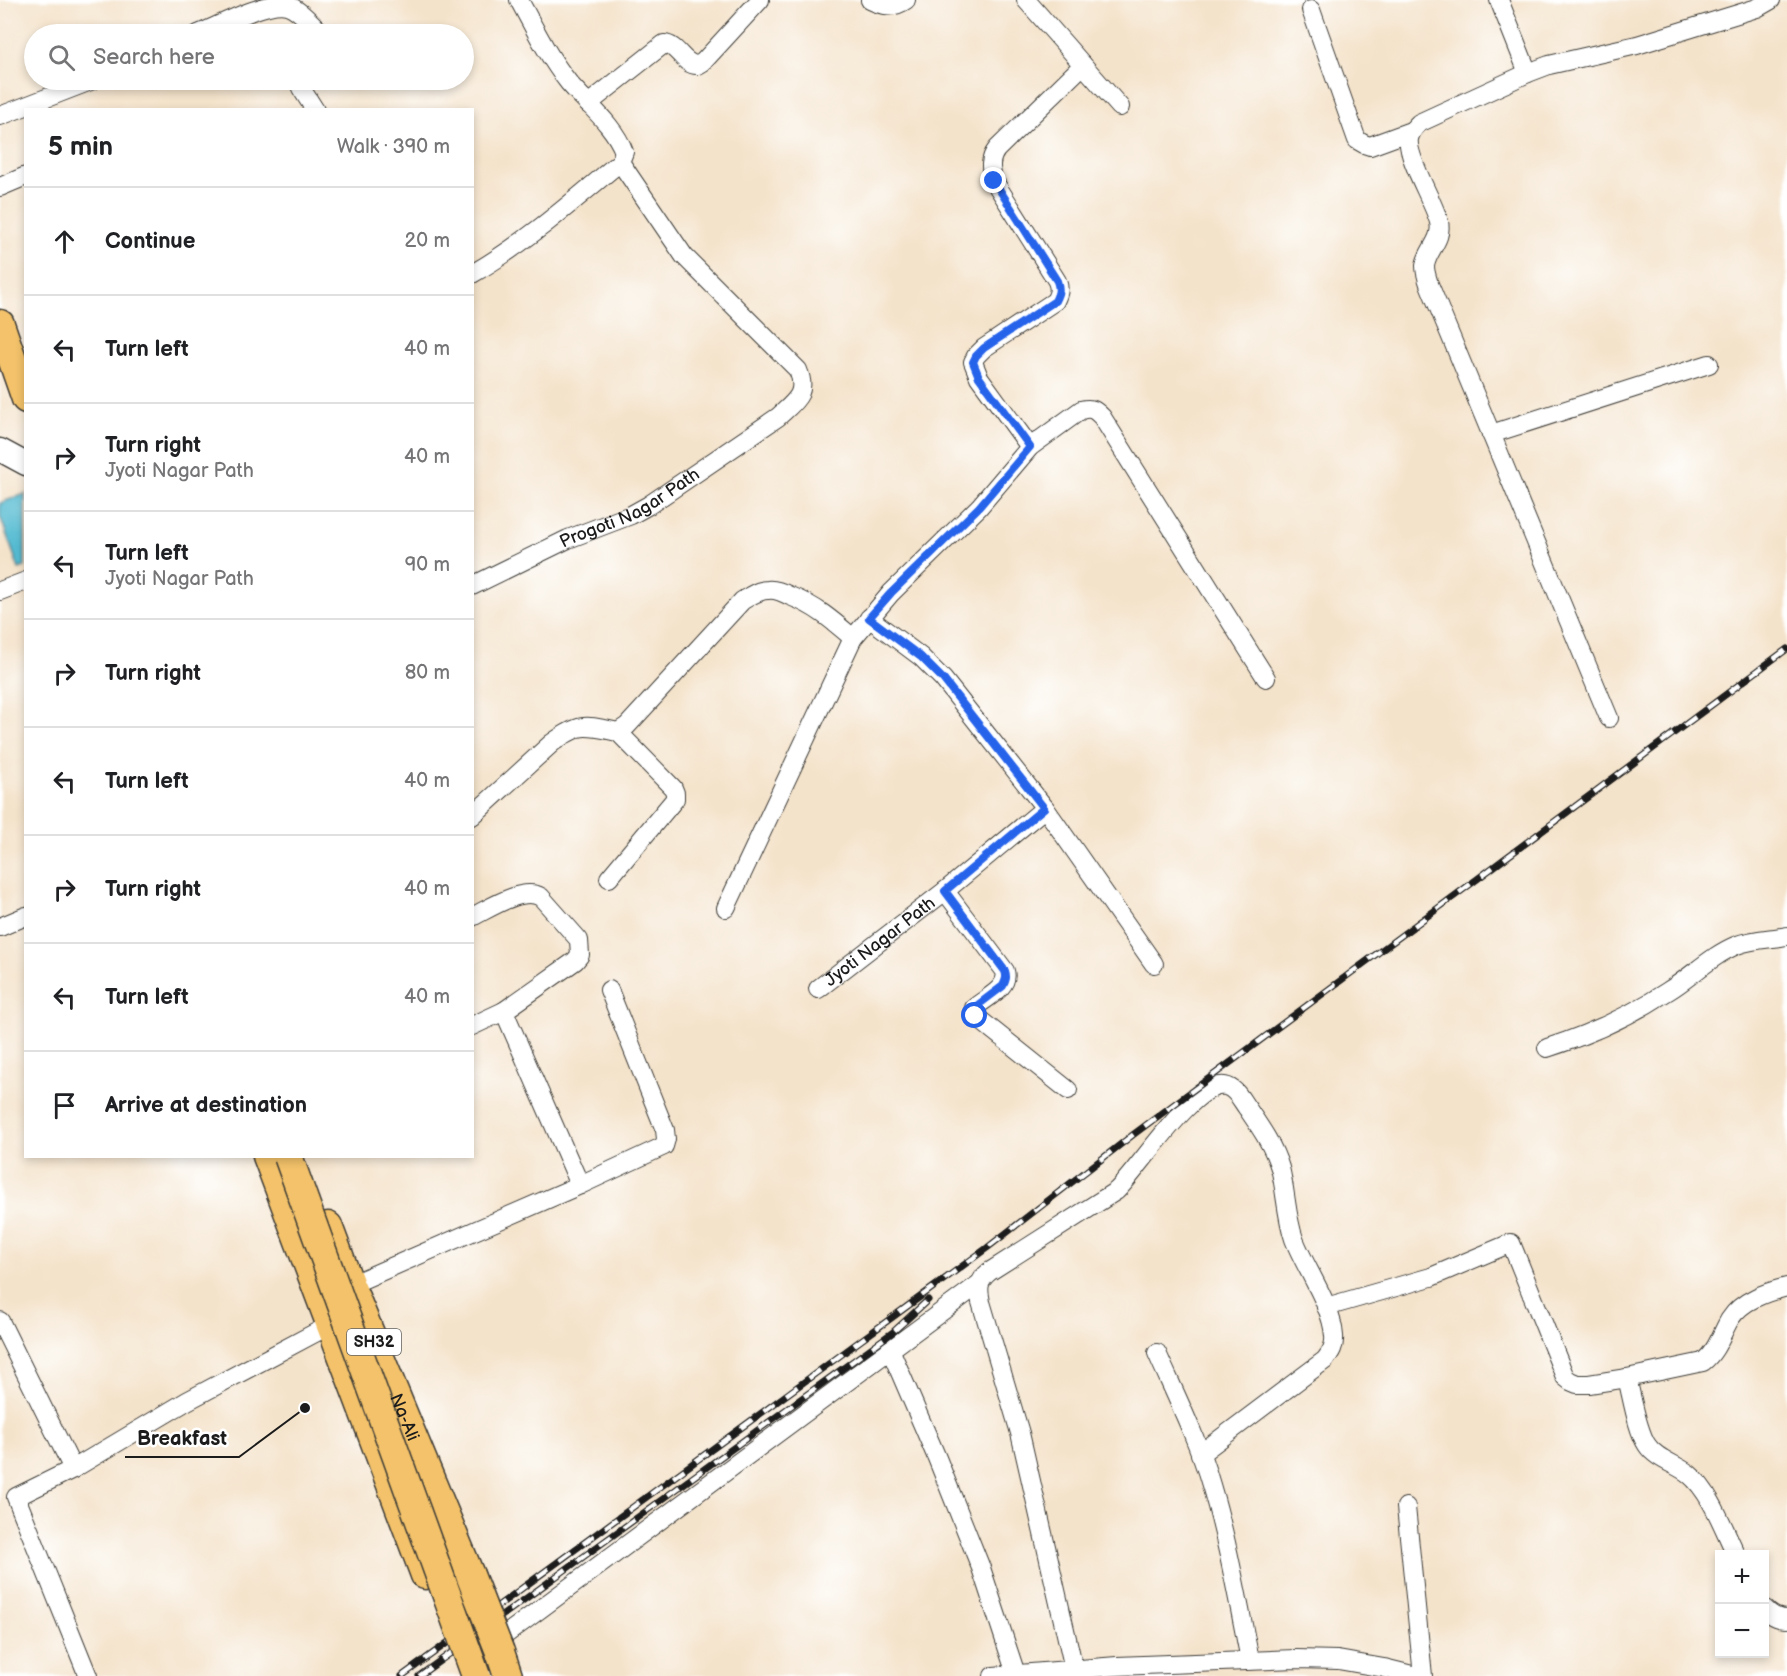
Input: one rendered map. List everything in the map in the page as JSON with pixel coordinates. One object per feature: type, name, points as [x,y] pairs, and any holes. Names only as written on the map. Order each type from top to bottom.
[{"type":"main road","points":[[0,324],[24,393]]},
{"type":"main road","points":[[268,1158],[431,1591],[467,1673]]},
{"type":"main road","points":[[289,1158],[467,1673]]},
{"type":"main road","name":"Na-Ali","points":[[304,1158],[350,1285],[502,1656]]},
{"type":"street","points":[[474,273],[540,228],[621,162],[624,152],[617,137],[554,63],[519,0]]},
{"type":"street","points":[[588,104],[664,44],[674,47],[690,64],[698,65],[703,62],[760,0]]},
{"type":"street","points":[[870,0],[889,6],[901,4],[906,0]]},
{"type":"street","points":[[1026,0],[1120,107]]},
{"type":"street","points":[[1499,0],[1528,73]]},
{"type":"street","points":[[1609,718],[1426,274],[1425,266],[1439,236],[1439,221],[1409,148],[1408,139],[1411,131],[1419,123],[1528,73],[1550,65],[1648,42],[1757,8],[1771,0]]},
{"type":"street","points":[[220,24],[268,2],[293,7],[312,24]]},
{"type":"street","points":[[1311,10],[1357,140],[1370,146],[1411,131]]},
{"type":"street","points":[[1030,447],[979,377],[973,362],[984,348],[1055,301],[1059,288],[1057,281],[994,181],[990,163],[997,148],[1083,65]]},
{"type":"street","points":[[0,116],[67,90]]},
{"type":"street","points":[[302,90],[314,108]]},
{"type":"street","name":"Progoti Nagar Path","points":[[474,585],[568,539],[631,515],[650,505],[778,417],[797,400],[802,390],[802,378],[798,370],[684,256],[621,162]]},
{"type":"street","points":[[0,187],[24,177]]},
{"type":"street","points":[[1491,434],[1709,364]]},
{"type":"street","points":[[726,908],[853,638],[891,593],[979,507],[1030,447],[1081,410],[1088,408],[1095,410],[1102,417],[1266,678]]},
{"type":"street","points":[[0,450],[24,463]]},
{"type":"street","points":[[0,591],[24,582]]},
{"type":"street","points":[[618,732],[627,726],[742,601],[753,594],[768,589],[803,601],[822,611],[853,638]]},
{"type":"street","points":[[869,618],[921,657],[943,679],[1044,808],[1154,964]]},
{"type":"street","points":[[474,814],[552,743],[576,727],[586,725],[618,732],[673,788],[675,799],[609,878]]},
{"type":"street","name":"Jyoti Nagar Path","points":[[818,989],[945,891],[1044,808]]},
{"type":"street","points":[[945,891],[1007,976],[1003,986],[974,1008],[975,1016],[1068,1090]]},
{"type":"street","points":[[474,916],[517,896],[535,893],[579,940],[580,955],[575,961],[504,1011],[474,1025]]},
{"type":"street","points":[[0,927],[24,917]]},
{"type":"street","points":[[1547,1048],[1577,1038],[1629,1015],[1670,990],[1727,950],[1747,943],[1787,936]]},
{"type":"street","points":[[350,1285],[664,1146],[666,1139],[664,1130],[609,990]]},
{"type":"street","points":[[504,1011],[580,1185]]},
{"type":"street","points":[[1074,1669],[1026,1456],[983,1310],[979,1284],[989,1272],[1116,1191],[1127,1181],[1169,1126],[1204,1091],[1223,1085],[1233,1089],[1275,1152],[1293,1237],[1326,1307],[1332,1324],[1334,1344],[1325,1360],[1200,1454]]},
{"type":"street","points":[[1326,1307],[1431,1277],[1511,1243],[1565,1377],[1578,1384],[1627,1378],[1703,1362],[1710,1357],[1718,1345],[1731,1317],[1743,1305],[1787,1287]]},
{"type":"street","points":[[502,1656],[890,1349],[979,1284]]},
{"type":"street","points":[[0,1321],[73,1469]]},
{"type":"street","points":[[88,1676],[8,1501],[73,1469],[187,1401],[330,1325]]},
{"type":"street","points":[[890,1349],[981,1568],[1016,1674]]},
{"type":"street","points":[[1157,1353],[1211,1484],[1250,1660]]},
{"type":"street","points":[[1627,1378],[1643,1438],[1649,1448],[1690,1475],[1701,1488],[1734,1550]]},
{"type":"street","points":[[1406,1507],[1423,1676]]},
{"type":"street","points":[[1769,1613],[1780,1619],[1787,1619]]},
{"type":"street","points":[[993,1676],[1074,1669],[1250,1660],[1327,1660],[1362,1670],[1416,1676]]},
{"type":"water","points":[[24,494],[24,567],[19,569],[0,516],[0,503]]},
{"type":"railway","points":[[402,1676],[987,1248],[1134,1134],[1787,649]]},
{"type":"railway","points":[[419,1676],[893,1332],[928,1300]]},
{"type":"place","name":"Breakfast","points":[[305,1408]]},
{"type":"route","points":[[975,1016],[974,1008],[1003,986],[1007,976],[945,891],[1044,808],[943,679],[921,657],[869,618],[891,593],[964,523],[1030,447],[979,377],[973,362],[984,348],[1055,301],[1059,288],[1057,281],[994,181]]}]
